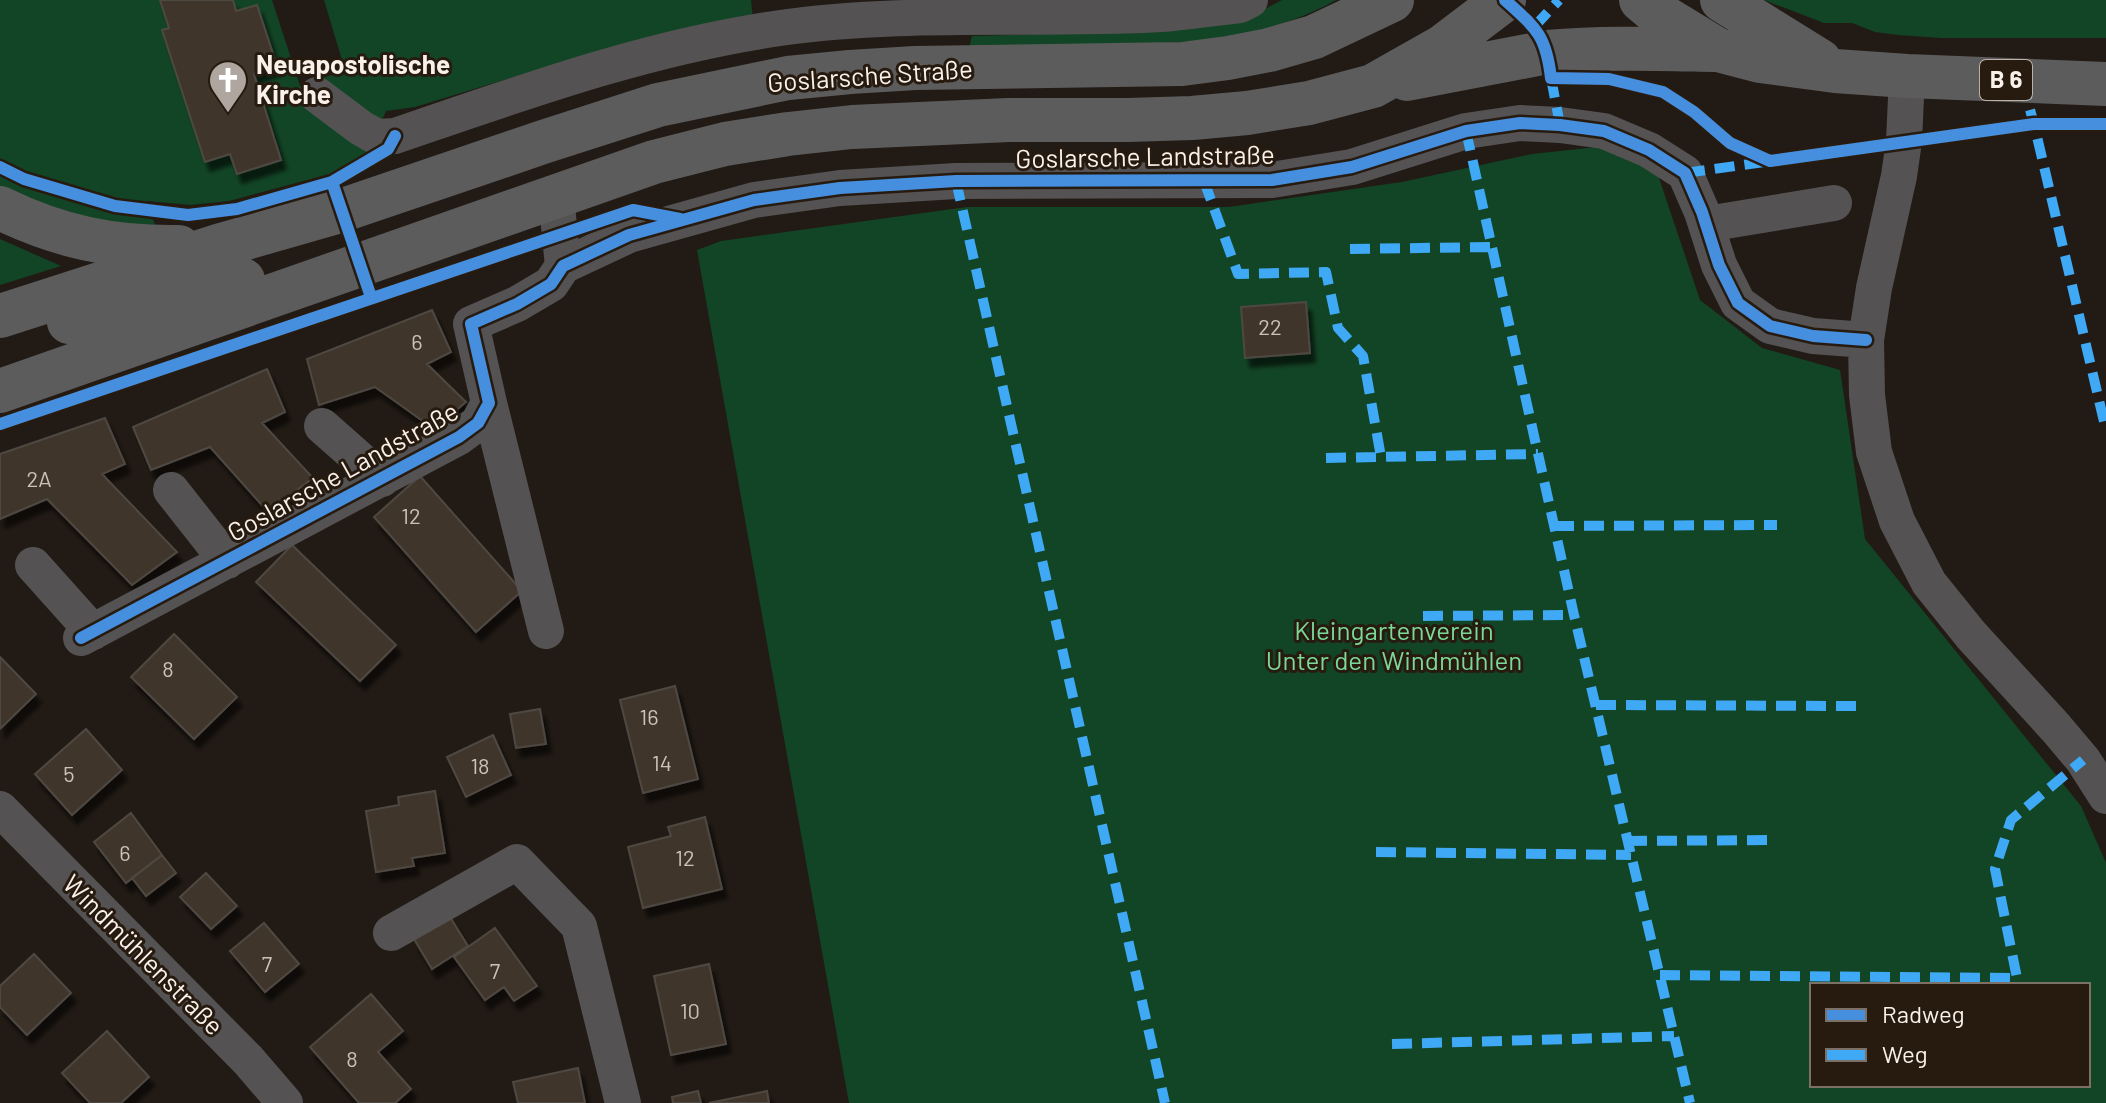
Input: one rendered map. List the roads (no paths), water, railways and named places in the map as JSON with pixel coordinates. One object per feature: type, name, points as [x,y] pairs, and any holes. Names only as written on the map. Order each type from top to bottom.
[{"type":"main road","name":"Goslarsche Straße","points":[[218,246],[343,210],[658,105],[728,89],[788,78],[850,72],[915,68],[1182,64],[1228,58],[1314,37],[1392,0]]},
{"type":"main road","name":"Goslarsche Landstraße","points":[[0,391],[654,162],[725,144],[852,127],[935,122],[1192,118],[1309,103],[1373,86],[1442,47],[1504,0]]},
{"type":"main road","name":"B 6","points":[[1641,0],[1718,50],[1760,61],[1907,76],[2106,84]]},
{"type":"main road","name":"B 6","points":[[1722,0],[1835,71]]},
{"type":"main road","points":[[1373,86],[1548,52],[1610,48],[1718,50]]},
{"type":"main road","points":[[0,208],[65,235],[106,243],[155,248],[218,246]]},
{"type":"main road","points":[[0,316],[218,246]]},
{"type":"main road","points":[[0,344],[74,320],[310,264],[360,265]]},
{"type":"street","points":[[317,95],[377,137],[395,136],[562,79],[778,14],[912,17],[1163,14],[1240,5],[1250,0]]},
{"type":"street","points":[[1907,76],[1899,176],[1874,288],[1866,340],[1867,395],[1874,452],[1897,521],[1929,583],[1971,635],[2083,760],[2106,796]]},
{"type":"street","name":"Goslarsche Landstraße","points":[[33,565],[87,635],[382,479],[459,437],[478,423],[489,403],[471,324],[517,304],[551,284],[563,266],[629,235],[754,200],[840,188],[956,181],[1272,180],[1352,167],[1466,131],[1520,123],[1604,131],[1649,150],[1685,173],[1707,224],[1719,265],[1738,303],[1770,326],[1813,336],[1866,340]]},
{"type":"street","points":[[556,196],[563,266]]},
{"type":"street","points":[[1707,224],[1834,203]]},
{"type":"street","points":[[489,403],[546,631]]},
{"type":"street","points":[[322,426],[382,479]]},
{"type":"street","points":[[171,490],[227,561]]},
{"type":"street","name":"Windmühlenstraße","points":[[0,809],[248,1060],[285,1103]]},
{"type":"street","points":[[391,933],[517,862],[579,926],[623,1103]]},
{"type":"place","name":"Neuapostolische Kirche","points":[[228,114]]},
{"type":"park label","name":"Kleingartenverein Unter den Windmühlen","points":[[1394,646]]}]
